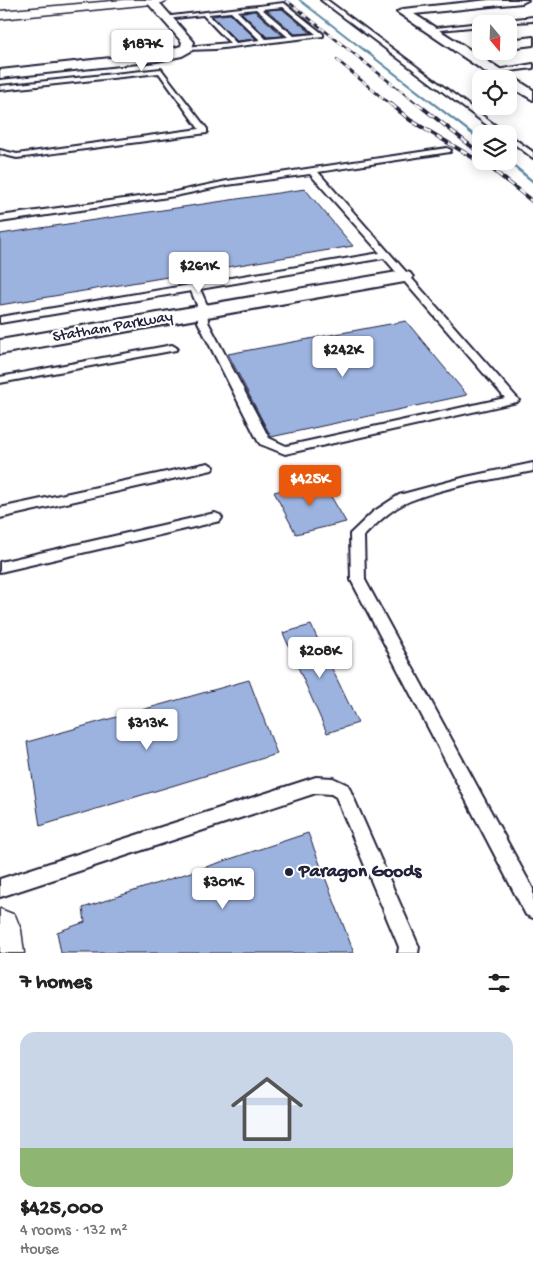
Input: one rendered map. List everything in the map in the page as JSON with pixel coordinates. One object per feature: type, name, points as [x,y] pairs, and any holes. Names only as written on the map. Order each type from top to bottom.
[{"type":"main road","points":[[0,10],[114,0]]},
{"type":"main road","points":[[0,15],[155,0]]},
{"type":"main road","points":[[0,930],[2,953]]},
{"type":"street","points":[[0,74],[147,58],[177,53],[187,48],[188,42],[166,17],[155,0]]},
{"type":"street","points":[[492,70],[403,12],[522,0]]},
{"type":"street","points":[[518,43],[533,41]]},
{"type":"street","points":[[460,49],[472,48]]},
{"type":"street","points":[[517,86],[532,95]]},
{"type":"street","name":"Statham Parkway","points":[[0,347],[404,277]]},
{"type":"lane","points":[[325,0],[337,0]]},
{"type":"lane","points":[[325,0],[492,125]]},
{"type":"lane","points":[[166,17],[284,5],[321,35],[235,45],[187,48]]},
{"type":"lane","points":[[258,8],[294,39]]},
{"type":"lane","points":[[232,10],[265,42]]},
{"type":"lane","points":[[204,13],[235,45]]},
{"type":"lane","points":[[518,20],[533,18]]},
{"type":"lane","points":[[430,30],[472,25]]},
{"type":"lane","points":[[147,58],[156,71]]},
{"type":"lane","points":[[502,70],[533,66]]},
{"type":"lane","points":[[0,88],[156,71],[164,73],[204,131],[17,156],[0,152]]},
{"type":"lane","points":[[517,144],[533,156]]},
{"type":"lane","points":[[0,219],[175,194],[227,183],[312,172],[446,150]]},
{"type":"lane","points":[[194,287],[202,305],[202,322],[264,441],[285,450],[512,400],[312,172]]},
{"type":"lane","points":[[0,320],[386,255]]},
{"type":"lane","points":[[0,380],[172,348]]},
{"type":"lane","points":[[0,513],[208,467]]},
{"type":"lane","points":[[533,467],[466,480],[404,498],[378,515],[357,534],[358,580],[533,908]]},
{"type":"lane","points":[[0,567],[215,518]]},
{"type":"lane","points":[[0,888],[316,786],[333,786],[342,791],[390,900],[409,947],[408,953]]},
{"type":"building","points":[[282,9],[311,33],[295,34],[267,10]]},
{"type":"building","points":[[255,11],[283,36],[267,37],[241,12]]},
{"type":"building","points":[[230,14],[256,39],[237,41],[212,16]]},
{"type":"building","points":[[305,189],[353,246],[0,305],[0,234]]},
{"type":"building","points":[[406,321],[467,395],[271,437],[228,354]]},
{"type":"building","points":[[322,481],[346,522],[296,534],[274,492]]},
{"type":"building","points":[[311,625],[358,723],[327,733],[283,633]]},
{"type":"building","points":[[249,680],[277,754],[40,826],[27,742]]},
{"type":"building","points":[[308,833],[354,953],[61,953],[57,932],[85,922],[83,908]]},
{"type":"waterway","points":[[299,0],[472,134]]},
{"type":"waterway","points":[[517,169],[533,182]]},
{"type":"railway","points":[[286,0],[420,106]]},
{"type":"railway","points":[[337,60],[392,106]]},
{"type":"railway","points":[[391,104],[410,120],[492,169],[533,202]]},
{"type":"railway","points":[[418,104],[472,147]]},
{"type":"place","name":"Paragon Goods","points":[[289,872]]}]
